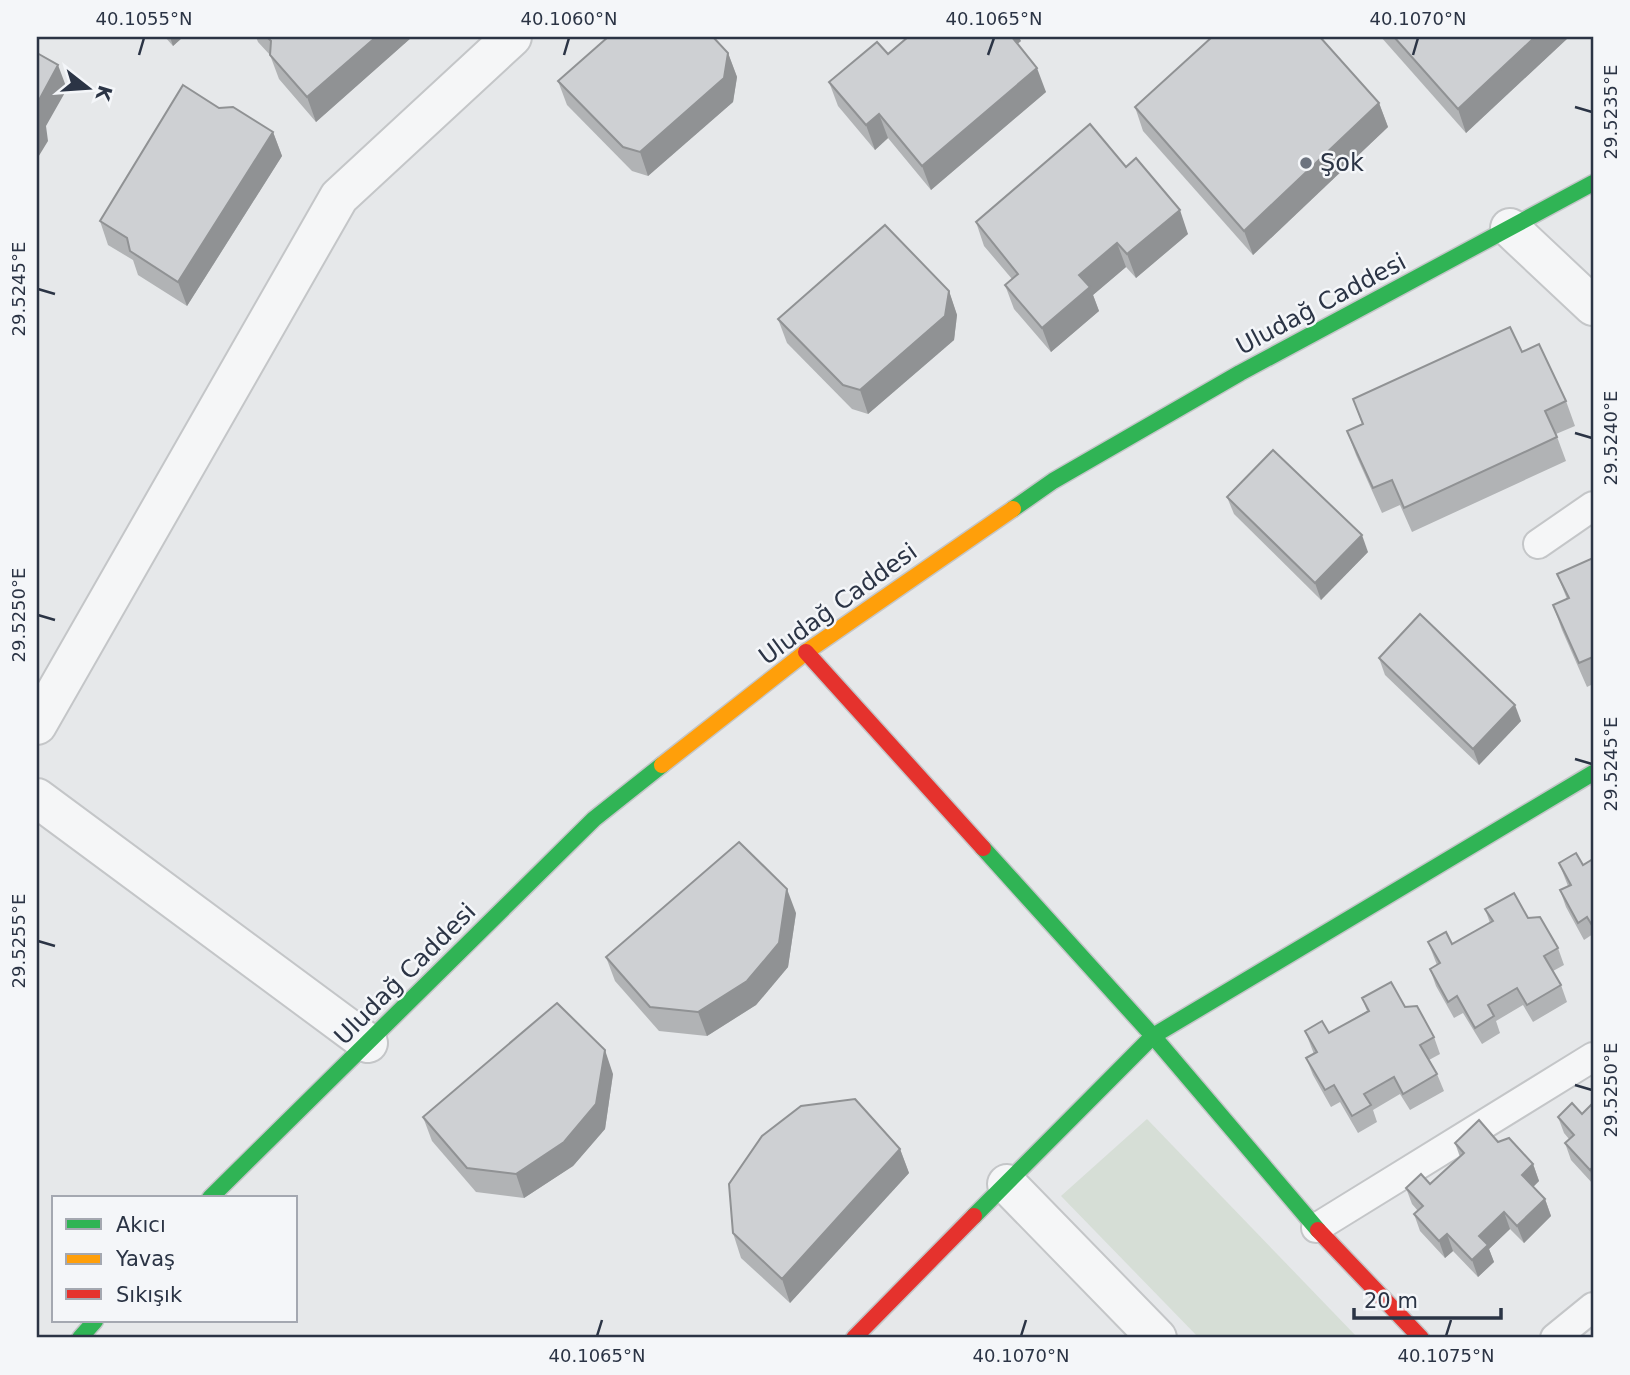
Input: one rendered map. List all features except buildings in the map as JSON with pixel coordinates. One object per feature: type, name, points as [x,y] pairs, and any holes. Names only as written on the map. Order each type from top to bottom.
[{"type":"street","points":[[37,725],[339,197],[512,37]]},
{"type":"street","name":"Uludağ Caddesi","points":[[212,1196],[594,819],[806,652],[1054,481],[1240,373],[1593,183]]},
{"type":"street","points":[[1510,228],[1593,306]]},
{"type":"street","points":[[806,652],[1153,1036],[1316,1228],[1421,1338]]},
{"type":"street","points":[[854,1338],[1153,1036],[1593,774]]},
{"type":"street","points":[[37,798],[368,1043]]},
{"type":"street","points":[[1007,1184],[1157,1338]]},
{"type":"street","points":[[80,1338],[95,1322]]},
{"type":"lane","points":[[1538,544],[1593,506]]},
{"type":"lane","points":[[1316,1228],[1593,1057]]},
{"type":"lane","points":[[1555,1338],[1593,1307]]},
{"type":"shaded area","points":[[1147,1119],[1358,1338],[1199,1338],[1061,1196]]},
{"type":"traffic: fast","points":[[1013,509],[1053,481],[1240,373],[1593,183]]},
{"type":"traffic: fast","points":[[212,1196],[594,819],[662,765]]},
{"type":"traffic: fast","points":[[974,1216],[1153,1036],[1593,773]]},
{"type":"traffic: fast","points":[[983,848],[1153,1036],[1318,1230]]},
{"type":"traffic: fast","points":[[80,1338],[94,1322]]},
{"type":"traffic: slow","points":[[662,765],[806,652],[1013,509]]},
{"type":"traffic: jam","points":[[806,652],[983,848]]},
{"type":"traffic: jam","points":[[854,1338],[974,1216]]},
{"type":"traffic: jam","points":[[1318,1230],[1421,1338]]},
{"type":"place","name":"Şok","points":[[1306,163]]}]
